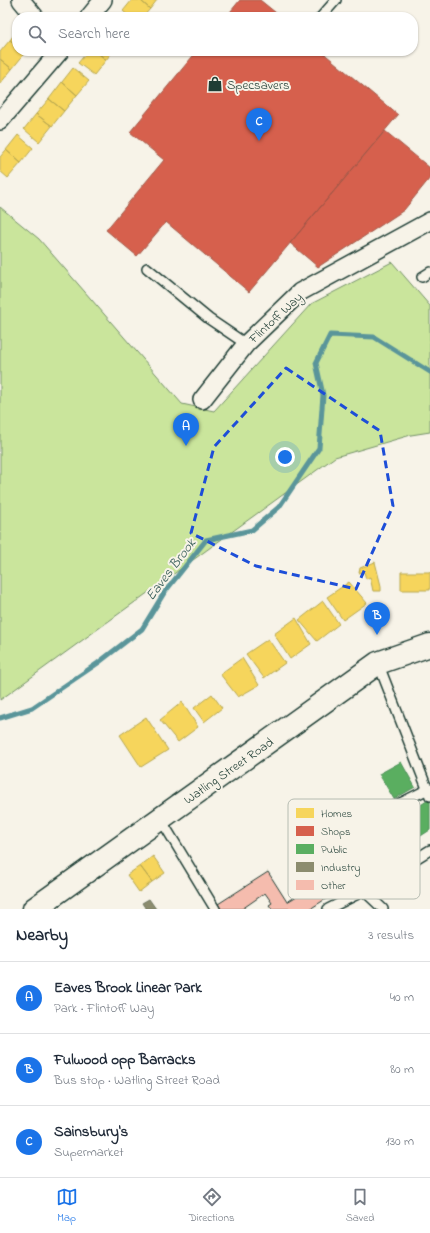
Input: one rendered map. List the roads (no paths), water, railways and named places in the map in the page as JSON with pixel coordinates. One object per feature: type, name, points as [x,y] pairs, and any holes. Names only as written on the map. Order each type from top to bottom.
[{"type":"main road","name":"Watling Street Road","points":[[34,909],[378,663],[430,645]]},
{"type":"street","points":[[21,0],[31,12]]},
{"type":"street","points":[[92,12],[103,0]]},
{"type":"street","points":[[0,122],[56,56]]},
{"type":"street","name":"Flintoff Way","points":[[202,400],[246,344],[300,292],[430,220]]},
{"type":"lane","points":[[326,12],[336,0]]},
{"type":"lane","points":[[147,268],[209,319],[246,344]]},
{"type":"lane","points":[[422,277],[430,272]]},
{"type":"lane","points":[[378,663],[429,791],[412,799]]},
{"type":"lane","points":[[160,818],[215,909]]},
{"type":"lane","points":[[420,856],[430,850]]},
{"type":"lane","points":[[328,909],[348,899]]},
{"type":"lane","points":[[372,899],[383,909]]},
{"type":"waterway","name":"Eaves Brook","points":[[0,718],[32,708],[98,663],[142,629],[164,593],[206,540],[252,530],[279,507],[319,448],[323,395],[316,363],[330,335],[374,337],[430,372]]},
{"type":"place","name":"Specsavers","points":[[215,84]]},
{"type":"place","name":"Sainsbury's","points":[[259,141]]},
{"type":"place","name":"Eaves Brook Linear Park","points":[[186,446]]},
{"type":"place","name":"Fulwood opp Barracks","points":[[377,635]]}]
